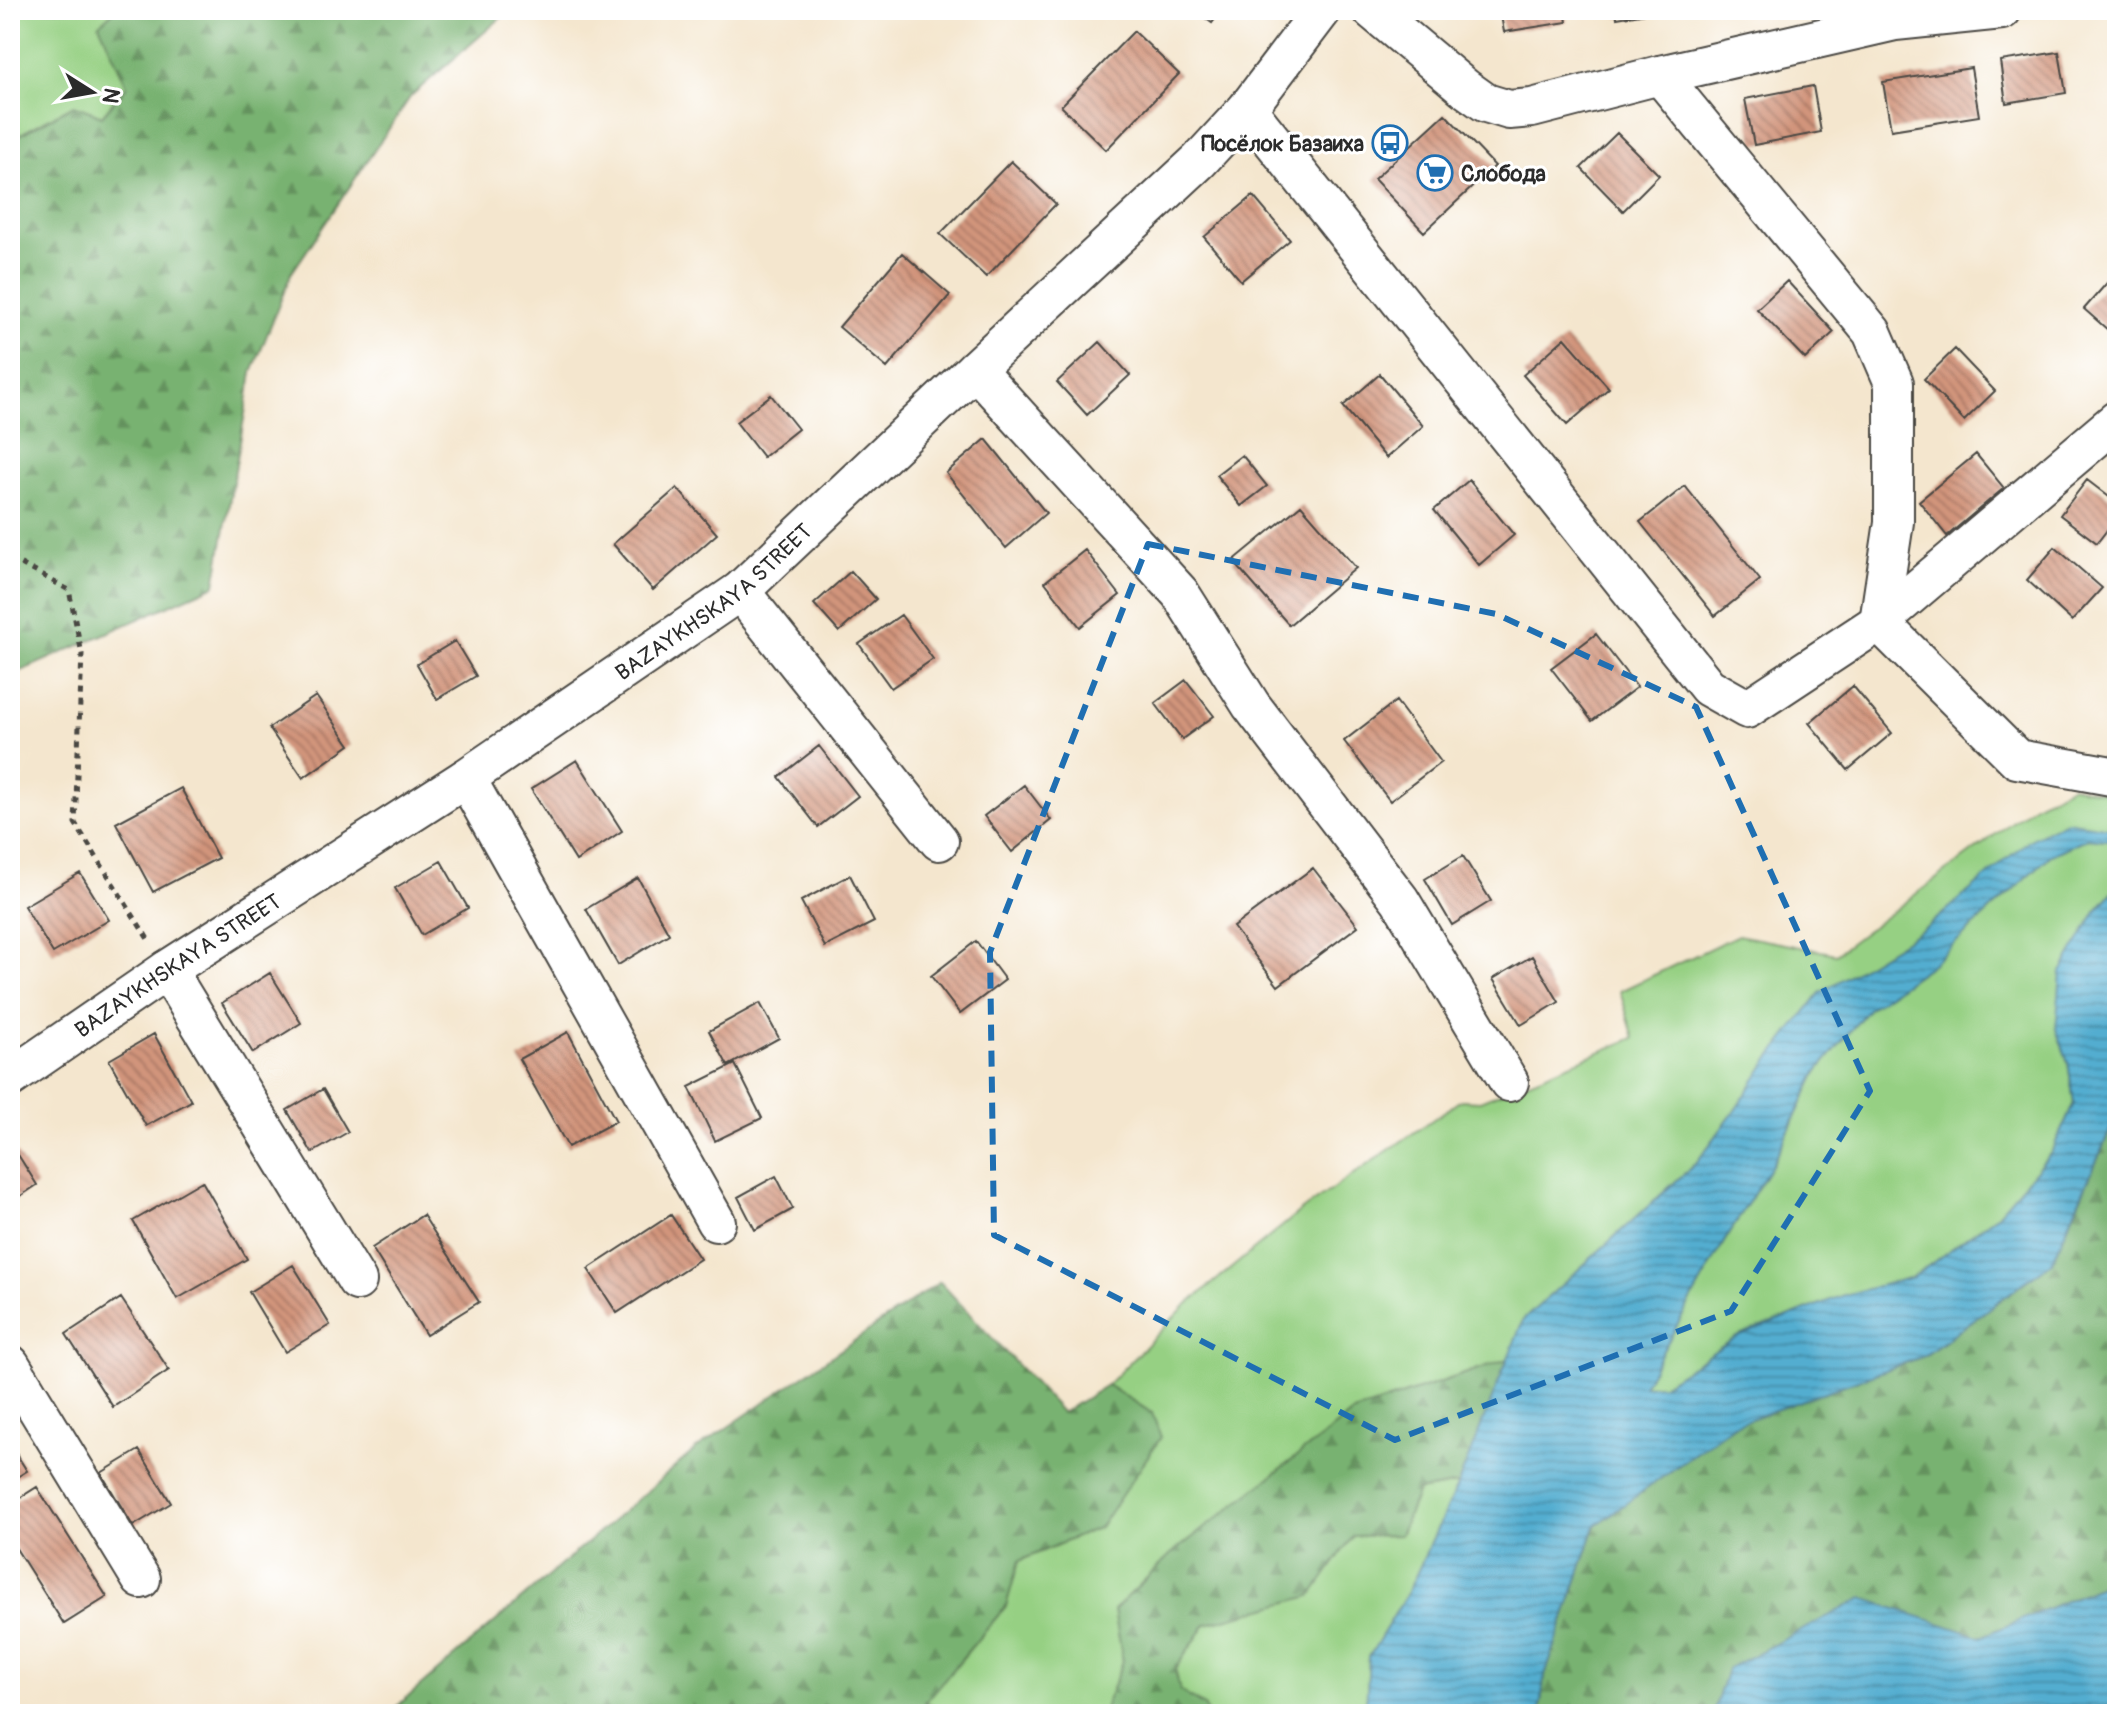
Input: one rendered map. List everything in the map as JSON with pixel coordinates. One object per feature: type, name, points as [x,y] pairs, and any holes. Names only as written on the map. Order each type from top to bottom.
[{"type":"street","name":"BAZAYKHSKAYA STREET","points":[[10,1078],[167,970],[466,778],[740,591],[1199,161],[1247,109],[1322,10]]},
{"type":"street","points":[[1372,10],[1465,88],[1486,103],[1509,110],[1532,108],[1895,21],[2002,10]]},
{"type":"street","points":[[1660,75],[1872,332],[1894,383],[1894,522],[1879,622]]},
{"type":"street","points":[[1247,109],[1708,687],[1747,709],[1879,622],[2117,420]]},
{"type":"street","points":[[975,369],[1180,593],[1251,705],[1400,900],[1509,1082]]},
{"type":"street","points":[[740,591],[939,841]]},
{"type":"street","points":[[1879,622],[2017,759],[2117,777]]},
{"type":"street","points":[[466,778],[716,1222]]},
{"type":"street","points":[[167,970],[357,1281]]},
{"type":"street","points":[[10,1364],[141,1579]]},
{"type":"path","points":[[10,558],[69,590],[82,654],[75,823],[167,970]]},
{"type":"highlighted area","points":[[1148,544],[1496,614],[1696,707],[1870,1091],[1731,1311],[1395,1440],[994,1235],[990,952]]},
{"type":"green space","points":[[10,10],[115,10],[100,25],[127,86],[102,116],[74,105],[15,137],[10,136]]},
{"type":"green space","points":[[115,10],[510,10],[411,96],[291,274],[252,373],[215,585],[10,676],[10,136],[16,137],[74,105],[102,116],[127,86],[99,24]]},
{"type":"green space","points":[[2071,786],[2117,795],[2117,829],[2066,822],[2029,841],[1927,927],[1820,993],[1696,1163],[1523,1320],[1508,1359],[1354,1412],[1269,1479],[1114,1610],[1123,1661],[1102,1714],[955,1714],[925,1703],[1006,1606],[1019,1561],[1100,1527],[1152,1413],[1107,1385],[1184,1307],[1302,1210],[1461,1100],[1480,1101],[1634,1038],[1620,991],[1738,935],[1836,954],[2036,804]]},
{"type":"green space","points":[[2087,838],[2117,841],[2117,887],[2096,911],[2056,1029],[2068,1062],[2074,1103],[2051,1153],[1995,1217],[1913,1277],[1841,1296],[1737,1337],[1662,1385],[1642,1386],[1728,1235],[1772,1165],[1817,1072],[1868,1009],[1931,965],[2051,855]]},
{"type":"green space","points":[[2117,1115],[2117,1579],[1981,1637],[1863,1599],[1728,1669],[1713,1714],[1539,1714],[1545,1676],[1595,1526],[1734,1425],[1924,1356],[2052,1262]]},
{"type":"green space","points":[[940,1282],[1062,1413],[1107,1385],[1152,1413],[1161,1437],[1100,1527],[1019,1561],[1006,1606],[925,1702],[955,1714],[388,1714],[696,1449]]},
{"type":"green space","points":[[1508,1359],[1458,1484],[1418,1491],[1400,1535],[1353,1536],[1311,1596],[1206,1624],[1175,1669],[1180,1691],[1205,1707],[1207,1714],[1102,1714],[1123,1661],[1114,1610],[1171,1554],[1354,1412]]},
{"type":"green space","points":[[1458,1484],[1408,1592],[1369,1657],[1366,1708],[1362,1714],[1207,1714],[1205,1707],[1180,1691],[1175,1669],[1206,1624],[1310,1596],[1353,1536],[1400,1535],[1418,1491]]},
{"type":"water","points":[[2066,821],[2117,829],[2117,841],[2087,838],[2051,855],[1931,965],[1868,1009],[1817,1072],[1772,1165],[1728,1235],[1643,1386],[1662,1385],[1737,1337],[1841,1296],[1913,1277],[1995,1217],[2051,1153],[2074,1103],[2068,1062],[2056,1029],[2061,972],[2096,911],[2117,887],[2117,1115],[2052,1262],[1924,1356],[1734,1425],[1595,1526],[1545,1676],[1539,1714],[1362,1714],[1366,1708],[1369,1657],[1408,1592],[1458,1484],[1523,1320],[1696,1163],[1820,993],[1927,927],[2028,841]]},
{"type":"water","points":[[2117,1579],[2117,1714],[1713,1714],[1727,1669],[1863,1598],[1981,1637]]},
{"type":"building","points":[[1194,10],[1222,10],[1212,23]]},
{"type":"building","points":[[1500,10],[1565,10],[1567,22],[1504,32]]},
{"type":"building","points":[[1616,10],[1652,10],[1652,12],[1617,18]]},
{"type":"building","points":[[1134,31],[1179,74],[1106,150],[1061,106]]},
{"type":"building","points":[[2059,52],[2066,93],[2006,103],[2000,61]]},
{"type":"building","points":[[1971,68],[1979,116],[1891,130],[1883,82]]},
{"type":"building","points":[[1813,86],[1821,132],[1754,145],[1745,99]]},
{"type":"building","name":"Слобода","points":[[1445,114],[1495,166],[1424,232],[1374,179]]},
{"type":"building","points":[[1617,133],[1659,175],[1623,211],[1581,168]]},
{"type":"building","points":[[1011,161],[1056,204],[986,277],[940,234]]},
{"type":"building","points":[[1253,196],[1290,240],[1241,281],[1204,237]]},
{"type":"building","points":[[902,253],[950,295],[887,368],[839,327]]},
{"type":"building","points":[[2113,276],[2117,280],[2117,338],[2084,309]]},
{"type":"building","points":[[1787,281],[1834,332],[1805,359],[1757,309]]},
{"type":"building","points":[[1565,338],[1609,388],[1567,425],[1523,375]]},
{"type":"building","points":[[1100,342],[1130,375],[1087,415],[1057,382]]},
{"type":"building","points":[[1955,349],[1995,391],[1964,421],[1924,379]]},
{"type":"building","points":[[1380,374],[1423,426],[1386,458],[1343,406]]},
{"type":"building","points":[[771,395],[798,429],[763,457],[736,422]]},
{"type":"building","points":[[986,439],[1046,513],[1006,548],[946,473]]},
{"type":"building","points":[[1976,454],[2004,488],[1947,536],[1919,501]]},
{"type":"building","points":[[1242,455],[1267,486],[1241,506],[1216,475]]},
{"type":"building","points":[[1469,480],[1514,535],[1479,565],[1434,510]]},
{"type":"building","points":[[2087,480],[2117,503],[2117,517],[2097,543],[2060,515]]},
{"type":"building","points":[[1685,486],[1760,580],[1715,616],[1640,522]]},
{"type":"building","points":[[677,488],[717,534],[653,590],[613,544]]},
{"type":"building","points":[[1301,505],[1356,568],[1289,625],[1233,561]]},
{"type":"building","points":[[2055,547],[2102,588],[2072,621],[2027,580]]},
{"type":"building","points":[[1085,550],[1120,595],[1080,627],[1045,582]]},
{"type":"building","points":[[851,571],[876,599],[839,632],[814,604]]},
{"type":"building","points":[[901,615],[933,659],[891,688],[859,644]]},
{"type":"building","points":[[1596,634],[1637,687],[1592,721],[1551,668]]},
{"type":"building","points":[[455,641],[476,676],[437,699],[417,664]]},
{"type":"building","points":[[1186,680],[1214,716],[1182,739],[1155,703]]},
{"type":"building","points":[[1853,686],[1892,733],[1848,770],[1809,723]]},
{"type":"building","points":[[316,696],[350,745],[303,778],[269,728]]},
{"type":"building","points":[[1396,701],[1441,762],[1390,801],[1344,741]]},
{"type":"building","points":[[819,746],[858,796],[818,827],[779,777]]},
{"type":"building","points":[[577,760],[622,831],[576,861],[531,789]]},
{"type":"building","points":[[1024,785],[1051,820],[1012,852],[984,816]]},
{"type":"building","points":[[181,788],[218,858],[153,892],[116,823]]},
{"type":"building","points":[[1463,856],[1491,901],[1452,925],[1425,879]]},
{"type":"building","points":[[441,861],[468,908],[422,935],[395,888]]},
{"type":"building","points":[[1313,868],[1358,926],[1278,986],[1233,927]]},
{"type":"building","points":[[80,873],[109,920],[53,953],[24,906]]},
{"type":"building","points":[[850,875],[874,922],[825,947],[801,901]]},
{"type":"building","points":[[638,878],[669,934],[618,965],[586,909]]},
{"type":"building","points":[[976,941],[1005,980],[960,1014],[931,976]]},
{"type":"building","points":[[1532,956],[1559,1002],[1521,1025],[1493,979]]},
{"type":"building","points":[[270,973],[301,1023],[253,1053],[222,1003]]},
{"type":"building","points":[[760,1003],[779,1038],[728,1066],[709,1031]]},
{"type":"building","points":[[568,1032],[616,1121],[568,1147],[519,1059]]},
{"type":"building","points":[[154,1034],[191,1101],[146,1126],[109,1060]]},
{"type":"building","points":[[735,1064],[762,1118],[715,1141],[689,1087]]},
{"type":"building","points":[[323,1089],[348,1132],[312,1153],[287,1110]]},
{"type":"building","points":[[10,1142],[37,1185],[10,1203]]},
{"type":"building","points":[[776,1176],[793,1209],[755,1230],[738,1197]]},
{"type":"building","points":[[202,1181],[247,1259],[177,1299],[133,1221]]},
{"type":"building","points":[[423,1215],[479,1302],[426,1335],[372,1248]]},
{"type":"building","points":[[671,1215],[700,1259],[617,1313],[588,1269]]},
{"type":"building","points":[[293,1265],[330,1325],[285,1352],[249,1292]]},
{"type":"building","points":[[121,1298],[169,1370],[113,1407],[66,1334]]},
{"type":"building","points":[[10,1444],[27,1471],[10,1481]]},
{"type":"building","points":[[139,1450],[171,1503],[133,1526],[101,1473]]},
{"type":"building","points":[[37,1487],[107,1597],[64,1624],[10,1539],[10,1504]]},
{"type":"place","name":"Посёлок Базаиха","points":[[1390,143]]},
{"type":"place","name":"Слобода","points":[[1435,173]]}]
